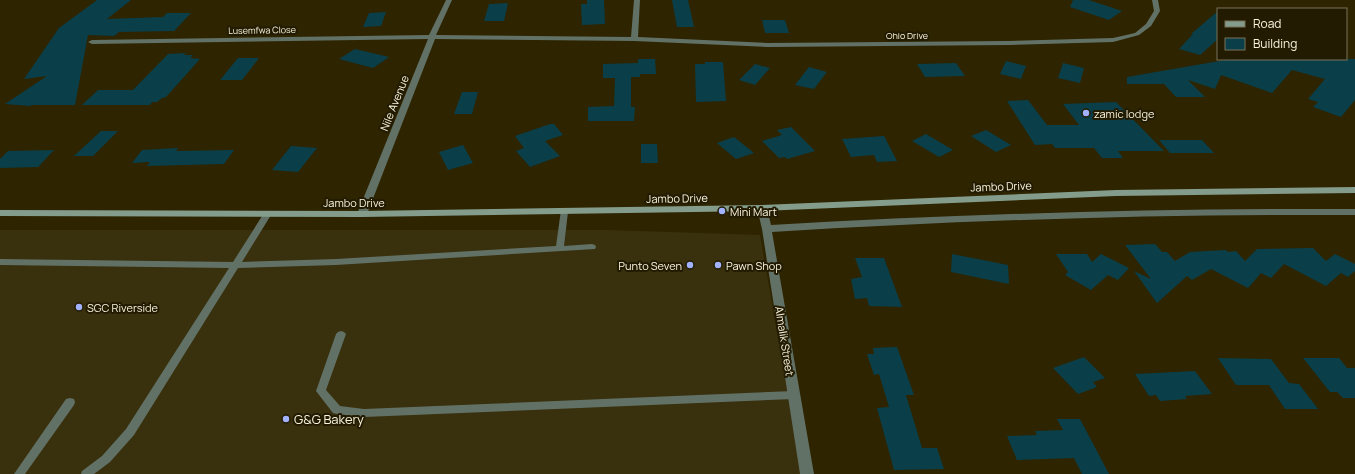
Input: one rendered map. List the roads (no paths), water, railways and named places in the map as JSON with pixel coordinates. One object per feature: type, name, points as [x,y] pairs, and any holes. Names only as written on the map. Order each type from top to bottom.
[{"type":"main road","name":"Jambo Drive","points":[[0,214],[362,214],[564,212],[762,208],[1116,193],[1355,190]]},
{"type":"street","name":"Nile Avenue","points":[[362,214],[432,37],[449,0]]},
{"type":"street","points":[[634,39],[637,0]]},
{"type":"street","name":"Ohio Drive","points":[[432,37],[634,39],[767,45],[1009,43],[1113,40],[1137,34],[1150,24],[1157,11],[1155,0]]},
{"type":"street","name":"Lusemfwa Close","points":[[92,42],[432,37]]},
{"type":"street","name":"Almalik Street","points":[[762,208],[767,229],[807,474]]},
{"type":"street","points":[[767,229],[870,223],[1093,216],[1286,211],[1355,212]]},
{"type":"lane","points":[[560,248],[564,212]]},
{"type":"lane","points":[[86,474],[106,459],[130,432],[267,214]]},
{"type":"lane","points":[[0,262],[234,265],[336,262],[592,247]]},
{"type":"lane","points":[[341,334],[321,391],[337,410],[364,413],[794,395]]},
{"type":"lane","points":[[19,474],[70,402]]},
{"type":"place","name":"zamic lodge","points":[[1086,113]]},
{"type":"place","name":"Mini Mart","points":[[722,211]]},
{"type":"place","name":"Punto Seven","points":[[690,265]]},
{"type":"place","name":"Pawn Shop","points":[[718,265]]},
{"type":"place","name":"SGC Riverside","points":[[79,307]]},
{"type":"place","name":"G&G Bakery","points":[[286,419]]}]
